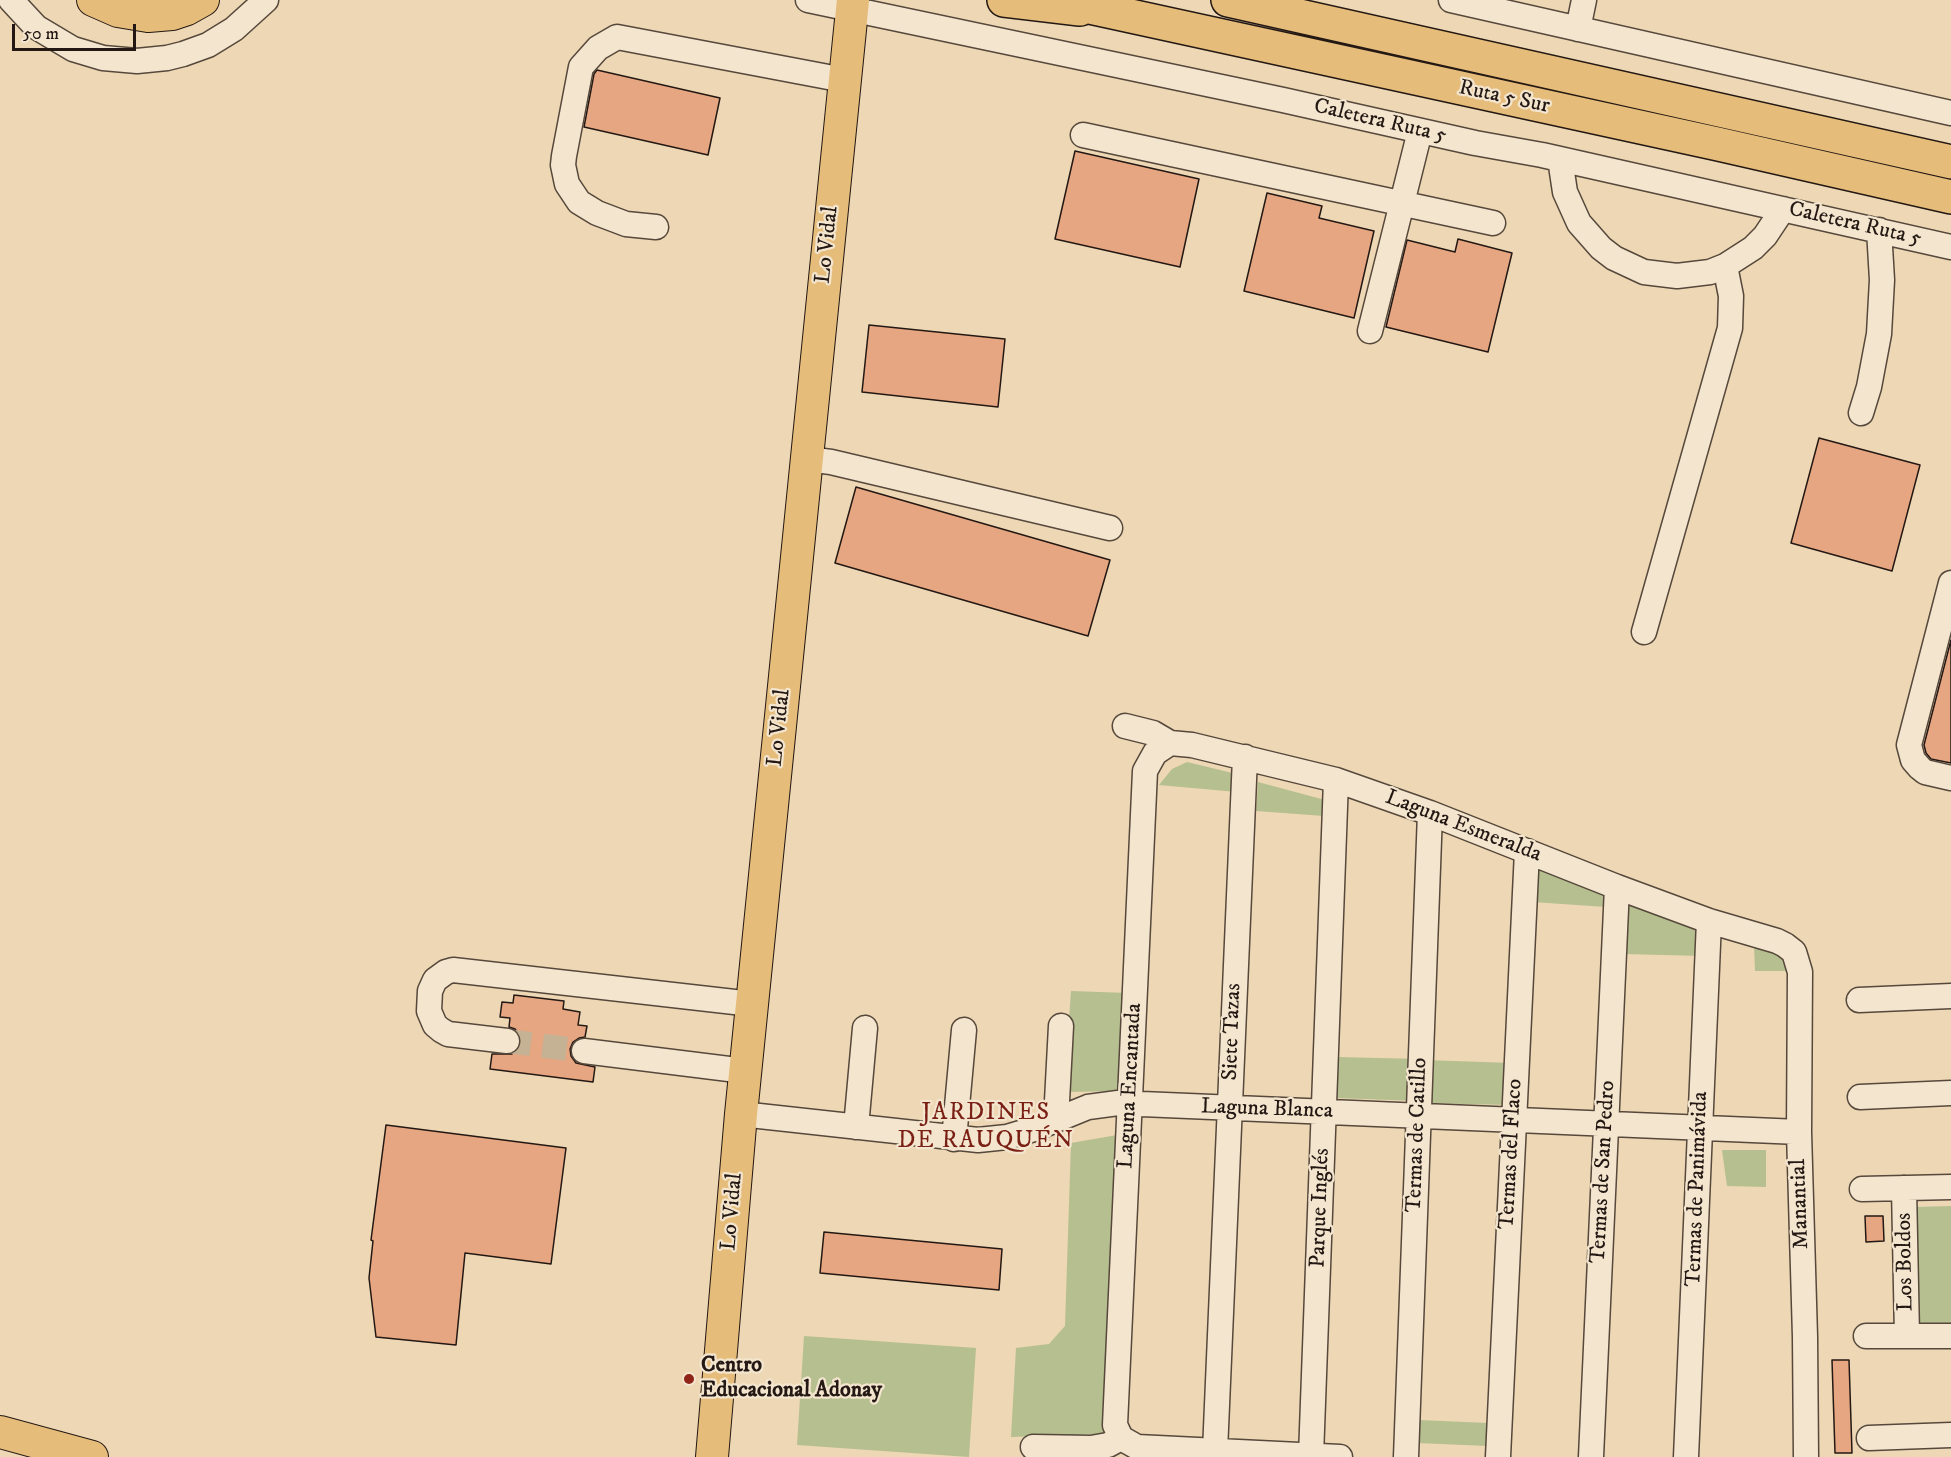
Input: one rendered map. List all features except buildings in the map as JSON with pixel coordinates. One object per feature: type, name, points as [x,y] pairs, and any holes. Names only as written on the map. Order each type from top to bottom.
[{"type":"highway","points":[[1004,0],[1113,13]]},
{"type":"highway","name":"Ruta 5 Sur","points":[[1057,0],[1951,197]]},
{"type":"highway","name":"Ruta 5 Sur","points":[[1228,0],[1951,162]]},
{"type":"main road","points":[[93,0],[118,11],[148,16],[180,12],[203,0]]},
{"type":"main road","name":"Lo Vidal","points":[[712,1457],[741,1114],[852,5]]},
{"type":"main road","points":[[0,1432],[92,1457]]},
{"type":"main road","points":[[0,1452],[24,1457]]},
{"type":"street","points":[[11,0],[36,27],[73,49],[103,58],[137,61],[167,58],[208,45],[234,29],[266,0]]},
{"type":"street","name":"Caletera Ruta 5","points":[[807,0],[852,5],[1420,131],[1560,159],[1951,247]]},
{"type":"street","points":[[1451,0],[1541,10],[1578,29],[1951,113]]},
{"type":"street","points":[[1578,29],[1584,0]]},
{"type":"street","points":[[656,227],[626,224],[597,213],[579,202],[567,184],[563,165],[564,156],[581,67],[598,48],[617,37],[844,80]]},
{"type":"street","points":[[1370,331],[1420,131]]},
{"type":"street","points":[[1083,135],[1493,224]]},
{"type":"street","points":[[1560,159],[1565,192],[1575,215],[1589,236],[1614,258],[1644,272],[1677,276],[1710,272],[1725,266],[1753,248],[1783,209]]},
{"type":"street","points":[[1861,413],[1869,387],[1879,334],[1882,280],[1879,230]]},
{"type":"street","points":[[1644,632],[1730,327],[1731,296],[1725,266]]},
{"type":"street","points":[[807,459],[831,462],[1110,528]]},
{"type":"street","points":[[1951,583],[1909,745],[1913,760],[1920,768],[1951,778]]},
{"type":"street","name":"Laguna Esmeralda","points":[[1125,726],[1153,733],[1170,744],[1192,745],[1336,780],[1430,813],[1709,921],[1777,941],[1794,952]]},
{"type":"street","name":"Laguna Encantada","points":[[1121,1438],[1115,1418],[1145,771],[1155,753],[1170,744]]},
{"type":"street","name":"Siete Tazas","points":[[1215,1451],[1245,757]]},
{"type":"street","name":"Parque Inglés","points":[[1311,1456],[1336,780]]},
{"type":"street","name":"Termas de Catillo","points":[[1406,1457],[1430,813]]},
{"type":"street","name":"Termas del Flaco","points":[[1498,1457],[1527,851]]},
{"type":"street","name":"Termas de San Pedro","points":[[1591,1457],[1617,887]]},
{"type":"street","name":"Termas de Panimávida","points":[[1686,1457],[1709,921]]},
{"type":"street","name":"Manantial","points":[[1794,952],[1800,972],[1799,1132],[1806,1457]]},
{"type":"street","points":[[507,1041],[448,1034],[435,1025],[429,1011],[430,991],[435,980],[453,970],[752,1004]]},
{"type":"street","points":[[1859,1000],[1951,996]]},
{"type":"street","points":[[1056,1120],[1061,1026]]},
{"type":"street","points":[[856,1127],[866,1028]]},
{"type":"street","points":[[954,1139],[964,1030]]},
{"type":"street","points":[[584,1051],[746,1071]]},
{"type":"street","points":[[1860,1097],[1951,1093]]},
{"type":"street","name":"Laguna Blanca","points":[[741,1114],[978,1140],[1007,1137],[1088,1107],[1104,1104],[1799,1132]]},
{"type":"street","points":[[1862,1189],[1951,1187]]},
{"type":"street","name":"Los Boldos","points":[[1904,1188],[1907,1336]]},
{"type":"street","points":[[1866,1336],[1951,1336]]},
{"type":"street","points":[[1869,1438],[1951,1436]]},
{"type":"street","points":[[1033,1447],[1091,1448],[1108,1445],[1121,1438],[1137,1447],[1340,1457]]},
{"type":"green space","points":[[1187,762],[1249,777],[1248,793],[1159,785],[1172,769]]},
{"type":"green space","points":[[1258,782],[1340,804],[1338,817],[1256,811]]},
{"type":"green space","points":[[1534,866],[1608,894],[1606,907],[1533,902]]},
{"type":"green space","points":[[1625,896],[1705,926],[1704,956],[1623,954]]},
{"type":"green space","points":[[1754,944],[1779,955],[1786,961],[1787,971],[1755,971]]},
{"type":"green space","points":[[1071,991],[1128,993],[1122,1091],[1064,1092]]},
{"type":"green space","points":[[1338,1057],[1420,1059],[1418,1101],[1336,1098]]},
{"type":"green space","points":[[1424,1060],[1512,1063],[1510,1105],[1422,1103]]},
{"type":"green space","points":[[1123,1134],[1106,1434],[1011,1437],[1016,1348],[1049,1344],[1065,1326],[1071,1143]]},
{"type":"green space","points":[[1722,1150],[1766,1150],[1766,1187],[1727,1186]]},
{"type":"green space","points":[[1951,1206],[1951,1324],[1917,1324],[1915,1207]]},
{"type":"green space","points":[[804,1336],[976,1348],[969,1457],[797,1445]]},
{"type":"green space","points":[[1419,1420],[1488,1423],[1488,1446],[1417,1443]]},
{"type":"tunnel","points":[[507,1041],[584,1051]]},
{"type":"place","name":"Centro Educacional Adonay","points":[[689,1379]]},
{"type":"district","name":"JARDINES DE RAUQUÉN","points":[[986,1128]]}]
